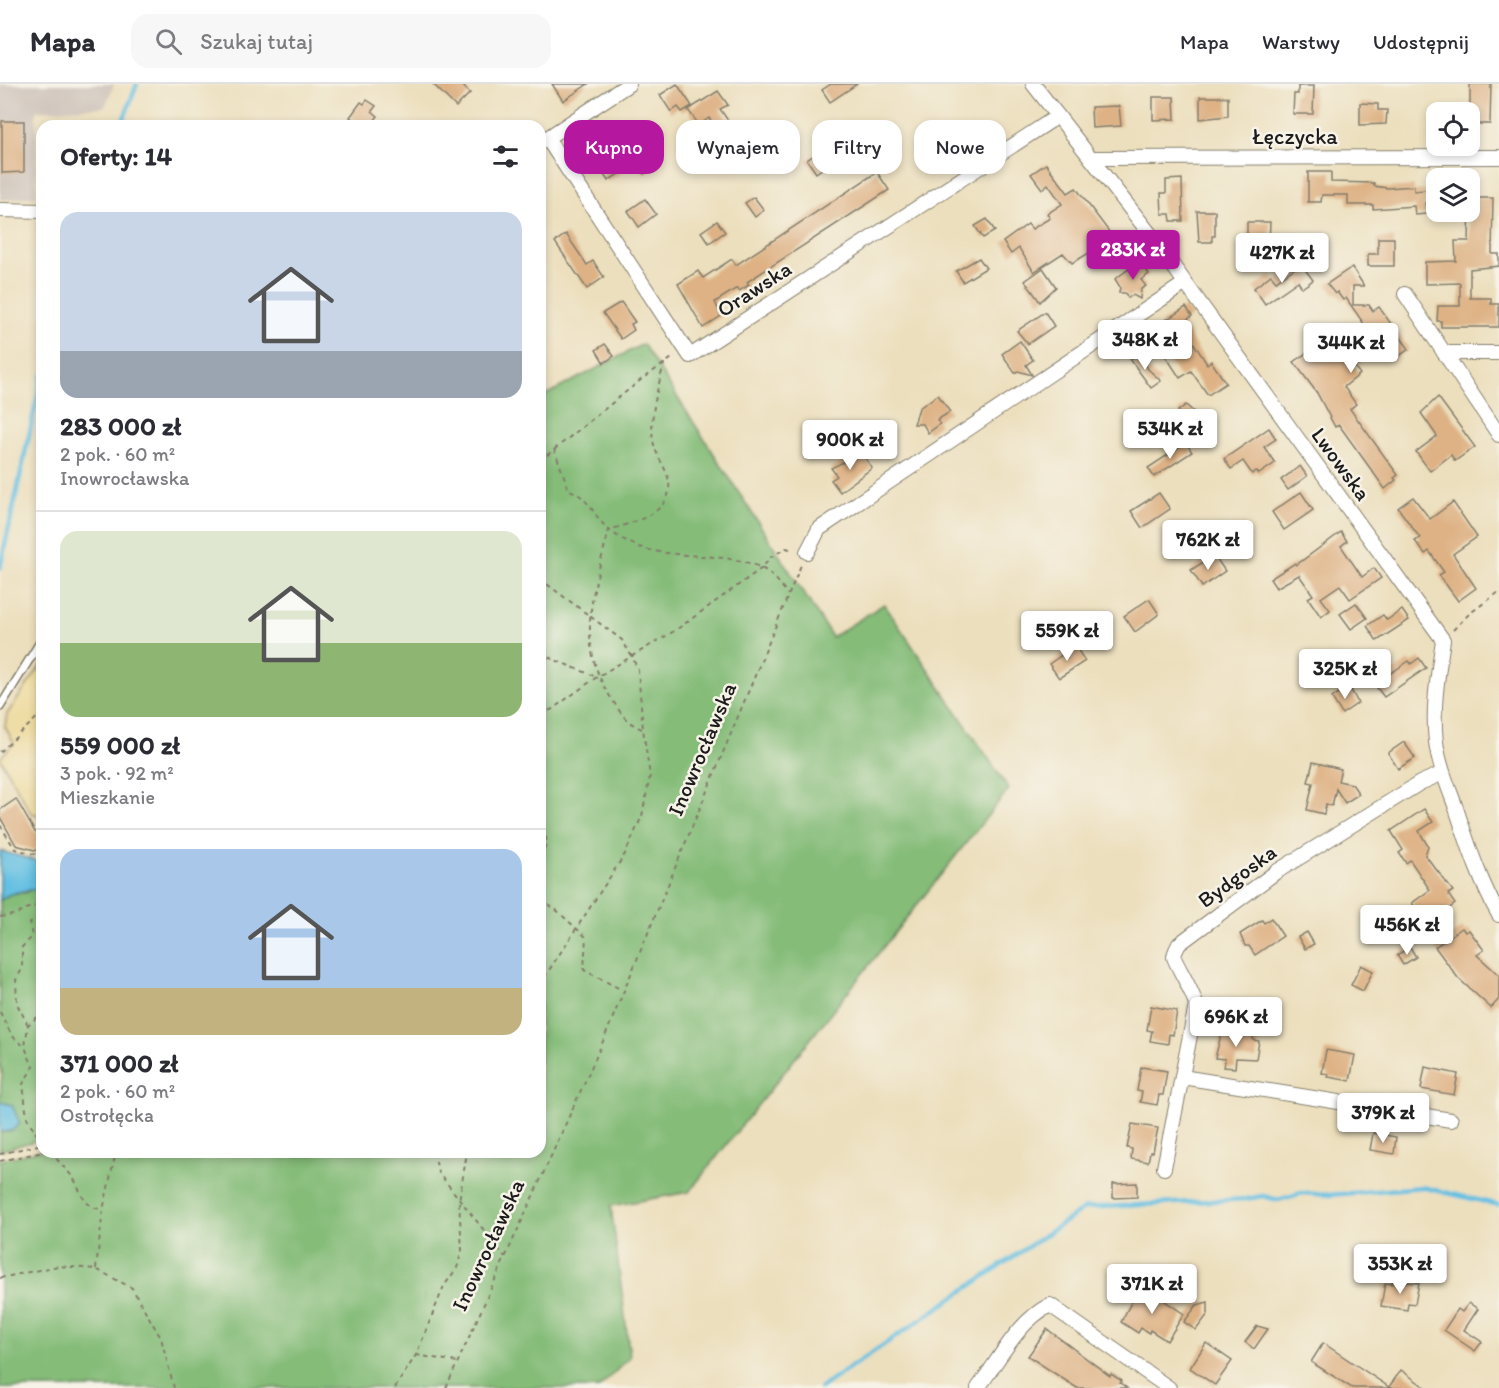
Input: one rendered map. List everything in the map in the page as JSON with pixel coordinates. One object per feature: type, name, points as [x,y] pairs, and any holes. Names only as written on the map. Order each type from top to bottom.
[{"type":"street","points":[[546,140],[629,84]]},
{"type":"street","name":"Lwowska","points":[[1033,84],[1150,234],[1443,640]]},
{"type":"street","name":"Orawska","points":[[686,350],[690,356],[1058,116]]},
{"type":"street","points":[[546,144],[686,350]]},
{"type":"street","name":"Łęczycka","points":[[1091,158],[1499,157]]},
{"type":"street","points":[[0,210],[36,211]]},
{"type":"street","points":[[807,552],[819,529],[1184,284]]},
{"type":"street","points":[[1405,294],[1499,435]]},
{"type":"street","points":[[1444,353],[1499,353]]},
{"type":"street","points":[[1443,640],[1434,705],[1436,742],[1443,773],[1490,900],[1499,915]]},
{"type":"street","name":"Bydgoska","points":[[1164,1168],[1196,1005],[1193,992],[1176,963],[1174,955],[1179,944],[1276,872],[1420,783],[1443,773]]},
{"type":"street","points":[[1182,1077],[1451,1120]]},
{"type":"street","points":[[978,1388],[1034,1313],[1050,1305],[1169,1388]]},
{"type":"lane","points":[[0,707],[36,649]]},
{"type":"path","points":[[546,456],[664,363],[686,350]]},
{"type":"path","points":[[609,530],[636,522],[654,512],[667,497],[669,483],[654,445],[652,420],[664,363]]},
{"type":"path","points":[[554,449],[569,490],[580,493],[609,530],[639,547],[677,556],[738,561],[762,568],[777,579],[788,596]]},
{"type":"path","points":[[609,530],[588,614],[597,677],[627,722],[643,729]]},
{"type":"path","points":[[546,711],[551,710],[597,677],[676,630],[762,568],[771,557],[786,548],[807,552]]},
{"type":"path","name":"Inowrocławska","points":[[446,1388],[506,1258],[623,991],[740,717],[807,552]]},
{"type":"path","points":[[546,583],[622,640],[632,657],[638,670],[650,776],[642,816],[625,854],[546,974]]},
{"type":"path","points":[[1443,640],[1469,614],[1499,592]]},
{"type":"path","points":[[546,656],[597,677]]},
{"type":"path","points":[[0,752],[36,719]]},
{"type":"path","points":[[0,825],[15,849],[36,854]]},
{"type":"path","points":[[546,905],[576,926],[586,937],[584,970],[623,991]]},
{"type":"path","points":[[0,917],[17,914],[32,906],[36,907]]},
{"type":"path","points":[[25,1047],[28,1025],[18,1004],[16,980],[22,969],[22,947],[32,937],[30,923],[36,920]]},
{"type":"path","points":[[0,1012],[12,1036],[25,1047],[33,1067],[23,1084],[27,1118],[36,1133]]},
{"type":"path","points":[[28,1025],[36,1018]]},
{"type":"path","points":[[0,1154],[36,1145]]},
{"type":"path","points":[[0,1161],[36,1153]]},
{"type":"path","points":[[55,1158],[75,1181],[81,1198],[93,1208],[103,1210]]},
{"type":"path","points":[[96,1269],[103,1210],[115,1158]]},
{"type":"path","points":[[435,1158],[438,1172],[506,1258]]},
{"type":"path","points":[[395,1388],[416,1355],[462,1250],[459,1201],[466,1158]]},
{"type":"path","points":[[0,1278],[58,1266],[96,1269],[132,1288],[161,1338],[174,1388]]},
{"type":"path","points":[[416,1355],[458,1362]]},
{"type":"shaded area","points":[[0,84],[114,84],[105,107],[36,111],[36,196],[0,200]]},
{"type":"green space","points":[[643,344],[832,637],[884,604],[1009,789],[689,1192],[611,1206],[630,1357],[599,1388],[0,1388],[0,1160],[36,1151],[36,1158],[546,1158],[546,395]]},
{"type":"green space","points":[[36,889],[36,1141],[0,1151],[0,1132],[11,1131],[12,1105],[0,1102],[2,1070],[0,1067],[0,901],[8,895]]},
{"type":"sand","points":[[36,673],[36,814],[31,813],[0,758],[14,743],[5,727],[7,714]]},
{"type":"water","points":[[0,851],[36,860],[36,890],[14,893],[0,901]]},
{"type":"water","points":[[0,1102],[12,1105],[20,1124],[11,1131],[0,1132]]},
{"type":"building","points":[[433,84],[461,84],[470,93],[456,107]]},
{"type":"building","points":[[552,84],[588,84],[563,101]]},
{"type":"building","points":[[677,84],[692,106],[682,112],[678,107],[671,112],[660,95]]},
{"type":"building","points":[[831,84],[857,84],[830,102],[822,90]]},
{"type":"building","points":[[1470,84],[1491,84],[1490,124],[1480,124],[1480,102],[1470,102]]},
{"type":"building","points":[[1298,86],[1314,86],[1313,114],[1293,114],[1294,94],[1298,94]]},
{"type":"building","points":[[718,91],[728,105],[720,109],[728,120],[710,120],[709,118],[695,120],[688,110]]},
{"type":"building","points":[[1153,97],[1174,97],[1175,119],[1153,120]]},
{"type":"building","points":[[1200,97],[1228,97],[1228,116],[1200,119]]},
{"type":"building","points":[[367,100],[376,106],[372,111],[378,116],[375,120],[354,120],[350,117],[361,102],[364,104]]},
{"type":"building","points":[[1360,103],[1378,104],[1378,110],[1387,110],[1386,124],[1360,125]]},
{"type":"building","points":[[1119,106],[1121,126],[1092,128],[1091,107]]},
{"type":"building","points":[[2,121],[24,121],[24,172],[2,173]]},
{"type":"building","points":[[812,157],[812,167],[807,160]]},
{"type":"building","points":[[1046,164],[1068,193],[1076,188],[1119,245],[1099,258],[1094,250],[1072,263],[1063,253],[1034,272],[1019,248],[1011,254],[1003,242],[1028,224],[1032,229],[1050,218],[1047,214],[1062,204],[1048,184],[1042,189],[1031,174]]},
{"type":"building","points":[[1308,172],[1331,172],[1331,182],[1374,183],[1374,186],[1387,188],[1414,186],[1414,191],[1426,190],[1426,214],[1415,215],[1414,206],[1373,209],[1373,205],[1348,205],[1348,195],[1322,195],[1321,202],[1308,202]]},
{"type":"building","points":[[603,174],[619,174],[608,181]]},
{"type":"building","points":[[874,174],[878,174],[889,190],[747,282],[749,285],[739,291],[737,288],[715,302],[721,316],[703,328],[678,284],[698,271],[703,278],[732,259],[736,265]]},
{"type":"building","points":[[1182,179],[1183,221],[1171,221],[1170,214],[1162,214],[1161,193],[1166,193],[1166,180]]},
{"type":"building","points":[[754,197],[764,210],[755,217],[745,203]]},
{"type":"building","points":[[1480,198],[1493,198],[1492,254],[1499,254],[1499,266],[1470,269],[1470,298],[1491,298],[1491,304],[1499,304],[1499,327],[1441,327],[1441,321],[1437,321],[1438,306],[1460,306],[1460,283],[1425,284],[1425,262],[1456,261],[1455,241],[1469,241],[1469,222],[1480,222]]},
{"type":"building","points":[[645,199],[656,214],[639,227],[628,211]]},
{"type":"building","points":[[1197,211],[1215,211],[1215,236],[1212,236],[1212,242],[1199,242]]},
{"type":"building","points":[[987,219],[995,231],[983,238],[975,226]]},
{"type":"building","points":[[717,221],[725,232],[709,243],[701,232]]},
{"type":"building","points":[[1247,222],[1270,222],[1269,244],[1247,244]]},
{"type":"building","points":[[566,234],[587,265],[593,261],[604,277],[587,289],[555,242]]},
{"type":"building","points":[[1378,238],[1394,238],[1394,266],[1368,266],[1368,254],[1378,254]]},
{"type":"building","points":[[979,258],[986,268],[963,282],[956,271]]},
{"type":"building","points":[[1140,261],[1149,274],[1141,280],[1146,286],[1141,289],[1140,299],[1133,295],[1128,298],[1125,293],[1119,293],[1120,287],[1115,279]]},
{"type":"building","points":[[1301,264],[1313,280],[1302,288],[1298,281],[1265,304],[1254,288],[1271,275],[1276,281]]},
{"type":"building","points":[[1352,267],[1364,286],[1353,286],[1353,305],[1369,305],[1373,311],[1379,307],[1409,349],[1392,361],[1381,346],[1354,366],[1360,374],[1344,387],[1356,404],[1350,409],[1398,475],[1394,478],[1396,480],[1385,489],[1339,425],[1335,427],[1317,393],[1294,362],[1316,346],[1313,342],[1328,330],[1346,356],[1373,337],[1346,298],[1343,300],[1327,284]]},
{"type":"building","points":[[1043,268],[1056,287],[1040,302],[1025,281]]},
{"type":"building","points":[[621,302],[635,322],[631,324],[634,330],[621,339],[603,313]]},
{"type":"building","points":[[1186,307],[1192,316],[1182,323],[1207,364],[1211,361],[1226,383],[1208,395],[1191,371],[1180,378],[1165,355],[1168,353],[1163,345],[1172,339],[1161,323]]},
{"type":"building","points":[[1045,312],[1054,326],[1028,344],[1017,331]]},
{"type":"building","points":[[1020,341],[1033,360],[1026,365],[1032,375],[1018,371],[1015,373],[1002,354]]},
{"type":"building","points":[[605,344],[614,356],[604,363],[596,350]]},
{"type":"building","points":[[1140,354],[1148,369],[1161,381],[1151,388],[1130,359]]},
{"type":"building","points":[[938,395],[950,412],[937,420],[940,424],[928,433],[923,424],[914,424],[919,408]]},
{"type":"building","points":[[1438,397],[1475,447],[1455,461],[1451,455],[1430,471],[1416,452],[1437,436],[1421,413]]},
{"type":"building","points":[[1186,405],[1207,424],[1190,436],[1183,427],[1187,425],[1178,411]]},
{"type":"building","points":[[1269,428],[1276,439],[1264,447],[1275,463],[1259,474],[1256,471],[1252,474],[1243,461],[1231,469],[1224,459]]},
{"type":"building","points":[[1186,443],[1192,452],[1154,477],[1148,468]]},
{"type":"building","points":[[862,453],[872,468],[840,492],[831,480],[837,476],[831,468]]},
{"type":"building","points":[[1300,466],[1307,476],[1288,490],[1281,480]]},
{"type":"building","points":[[1301,492],[1313,510],[1284,530],[1272,512]]},
{"type":"building","points":[[1159,493],[1170,509],[1142,528],[1131,511]]},
{"type":"building","points":[[1413,497],[1430,519],[1453,502],[1477,537],[1453,554],[1476,588],[1458,601],[1439,575],[1444,572],[1429,551],[1425,554],[1415,541],[1420,538],[1398,508]]},
{"type":"building","points":[[1341,532],[1347,541],[1341,546],[1362,577],[1374,568],[1381,578],[1350,599],[1340,585],[1321,598],[1330,610],[1321,617],[1308,598],[1313,595],[1299,575],[1276,588],[1270,579],[1295,563],[1296,565]]},
{"type":"building","points":[[1214,555],[1225,571],[1202,587],[1191,570]]},
{"type":"building","points":[[1149,599],[1159,614],[1135,632],[1124,616]]},
{"type":"building","points":[[1356,603],[1367,618],[1351,629],[1340,614]]},
{"type":"building","points":[[1402,610],[1409,620],[1377,641],[1367,626],[1383,615],[1387,620]]},
{"type":"building","points":[[1075,646],[1085,661],[1059,678],[1049,664]]},
{"type":"building","points":[[1419,658],[1426,668],[1384,697],[1377,688],[1384,683],[1382,679],[1409,661],[1411,664]]},
{"type":"building","points":[[1346,688],[1350,688],[1358,703],[1342,714],[1332,698]]},
{"type":"building","points":[[1404,742],[1415,758],[1398,769],[1388,753]]},
{"type":"building","points":[[1313,762],[1341,769],[1338,781],[1352,784],[1359,794],[1345,803],[1336,789],[1332,806],[1326,804],[1324,814],[1307,810],[1313,783],[1308,782]]},
{"type":"building","points":[[16,799],[36,832],[36,850],[16,845],[0,817],[0,810]]},
{"type":"building","points":[[1424,809],[1433,822],[1419,831],[1428,846],[1425,855],[1453,891],[1448,894],[1455,904],[1436,918],[1432,912],[1422,918],[1412,903],[1430,890],[1410,860],[1406,863],[1399,853],[1403,850],[1391,831]]},
{"type":"building","points":[[1271,918],[1283,936],[1255,955],[1249,946],[1245,946],[1240,934],[1262,920],[1264,923]]},
{"type":"building","points":[[1462,928],[1465,932],[1469,930],[1484,950],[1477,955],[1499,975],[1499,999],[1491,1008],[1458,978],[1435,947]]},
{"type":"building","points":[[1307,932],[1314,944],[1305,949],[1298,937]]},
{"type":"building","points":[[1410,947],[1416,957],[1403,965],[1397,955]]},
{"type":"building","points":[[1361,965],[1373,971],[1363,991],[1351,985]]},
{"type":"building","points":[[1151,1006],[1177,1011],[1173,1035],[1169,1034],[1168,1044],[1150,1041],[1152,1031],[1147,1030]]},
{"type":"building","points":[[1222,1031],[1253,1036],[1253,1040],[1259,1041],[1256,1059],[1236,1058],[1235,1068],[1223,1067],[1225,1059],[1215,1058]]},
{"type":"building","points":[[1326,1050],[1355,1055],[1350,1081],[1328,1077],[1329,1074],[1322,1073]]},
{"type":"building","points":[[1141,1067],[1167,1071],[1163,1095],[1159,1095],[1157,1105],[1140,1102],[1142,1092],[1137,1091]]},
{"type":"building","points":[[1425,1067],[1458,1074],[1454,1095],[1421,1089]]},
{"type":"building","points":[[1132,1124],[1158,1128],[1153,1152],[1150,1152],[1148,1162],[1131,1159],[1132,1149],[1127,1148]]},
{"type":"building","points":[[1373,1133],[1396,1137],[1394,1154],[1370,1150]]},
{"type":"building","points":[[1137,1183],[1137,1197],[1113,1198],[1113,1184]]},
{"type":"building","points":[[1392,1281],[1419,1283],[1415,1304],[1408,1303],[1407,1310],[1381,1306],[1385,1283],[1392,1284]]},
{"type":"building","points":[[1144,1287],[1184,1314],[1167,1341],[1150,1330],[1149,1333],[1141,1328],[1138,1333],[1121,1322],[1135,1295],[1137,1297]]},
{"type":"building","points":[[1208,1302],[1208,1314],[1196,1330],[1184,1322],[1197,1305]]},
{"type":"building","points":[[1469,1303],[1478,1309],[1464,1330],[1482,1342],[1475,1351],[1444,1330],[1458,1309],[1462,1312]]},
{"type":"building","points":[[1257,1326],[1268,1329],[1254,1349],[1245,1342]]},
{"type":"building","points":[[1047,1329],[1110,1376],[1111,1374],[1122,1381],[1120,1383],[1127,1388],[1077,1388],[1028,1356]]},
{"type":"building","points":[[1206,1343],[1232,1361],[1215,1385],[1190,1368]]},
{"type":"building","points":[[1323,1343],[1389,1387],[1401,1370],[1426,1388],[1352,1388],[1311,1362]]},
{"type":"waterway","points":[[123,120],[137,84]]},
{"type":"waterway","points":[[0,568],[36,403]]},
{"type":"waterway","points":[[820,1388],[1085,1208],[1246,1199],[1263,1196],[1278,1200],[1302,1193],[1330,1195],[1422,1187],[1499,1205]]}]
